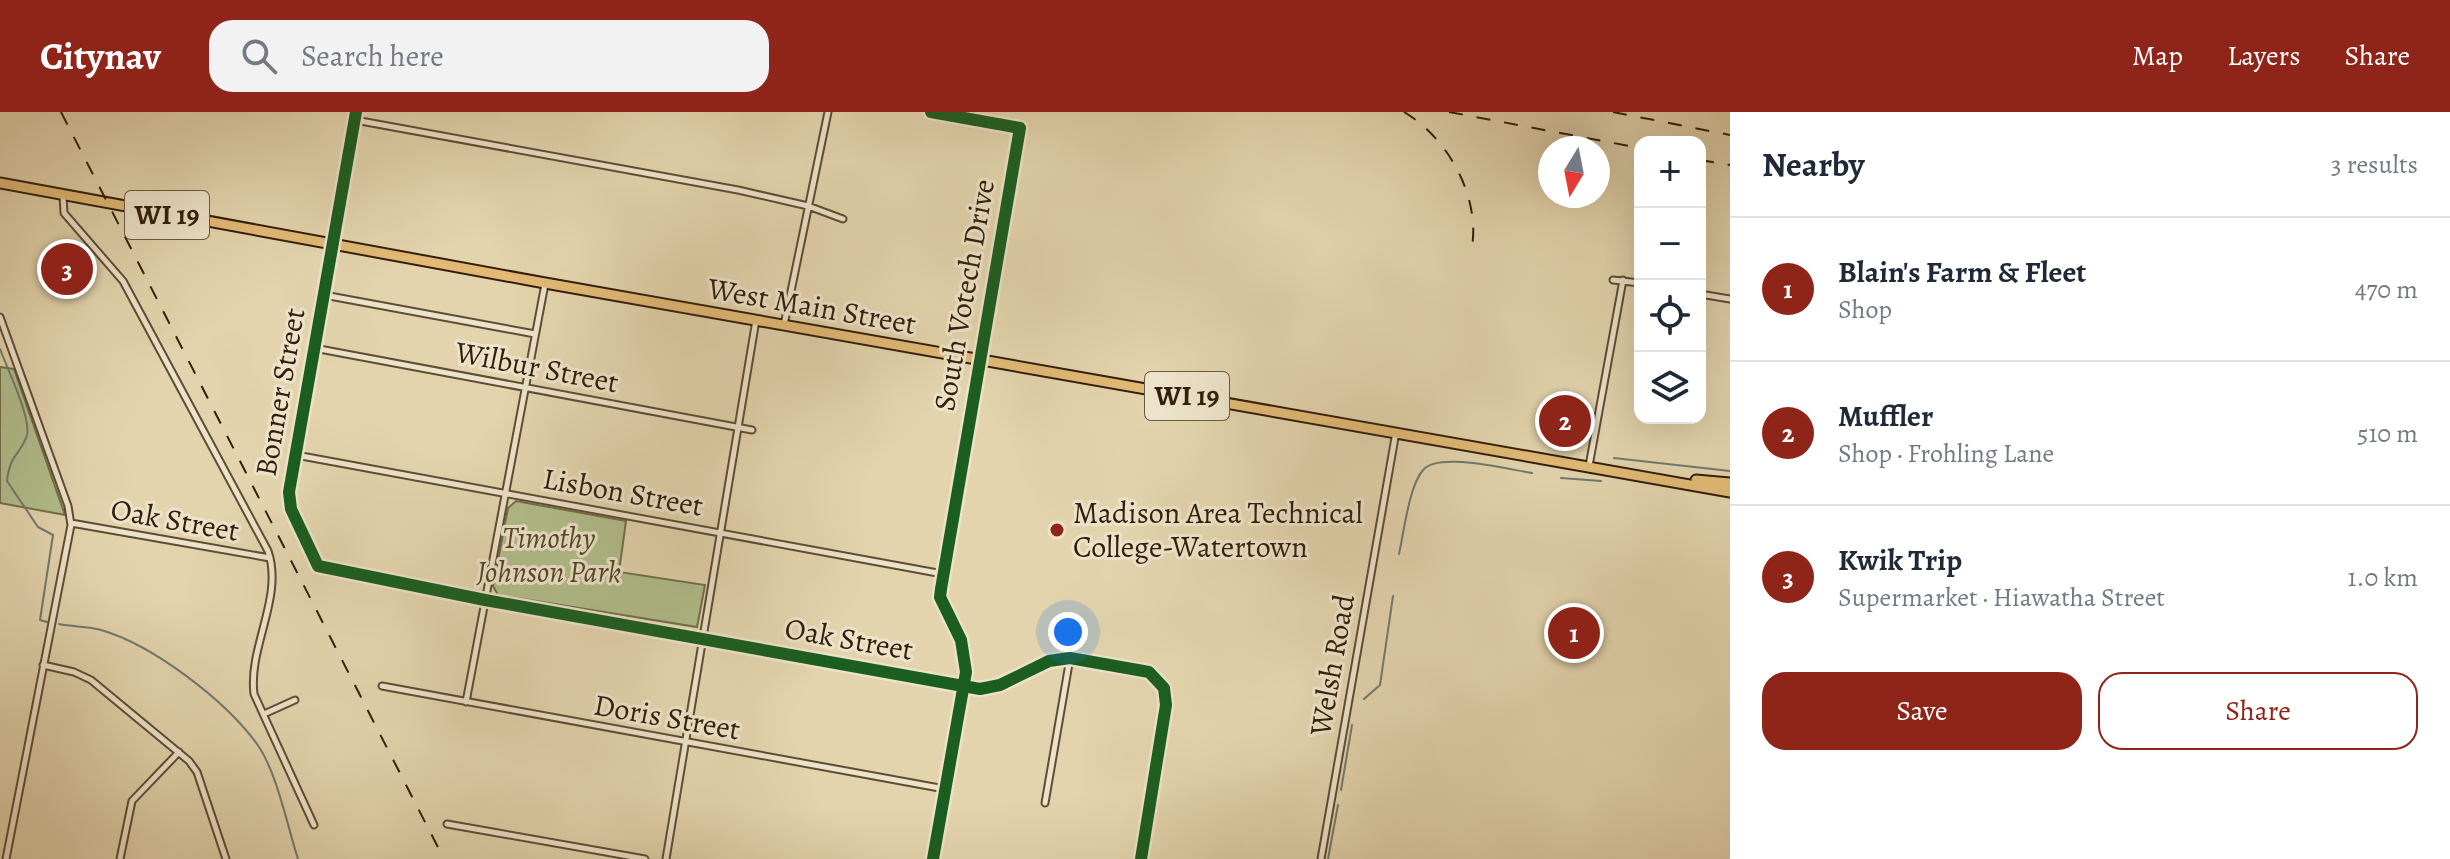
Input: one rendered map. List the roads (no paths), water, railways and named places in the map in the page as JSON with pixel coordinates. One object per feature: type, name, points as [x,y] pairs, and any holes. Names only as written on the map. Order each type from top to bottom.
[{"type":"main road","name":"West Main Street","points":[[0,183],[545,283],[1730,492]]},
{"type":"main road","name":"West Main Street","points":[[1665,479],[1730,483]]},
{"type":"street","name":"Bonner Street","points":[[343,573],[318,566],[291,509],[289,492],[356,112]]},
{"type":"street","points":[[784,325],[828,112]]},
{"type":"street","name":"South Votech Drive","points":[[931,112],[1020,128],[940,597],[964,650],[962,686],[933,859]]},
{"type":"street","points":[[354,120],[808,206],[843,219]]},
{"type":"street","points":[[63,196],[64,213],[105,256],[130,292],[271,558],[272,579],[253,672],[254,694],[314,825]]},
{"type":"street","points":[[1613,280],[1634,282]]},
{"type":"street","points":[[1589,466],[1623,280]]},
{"type":"street","points":[[466,702],[545,283]]},
{"type":"street","points":[[324,295],[535,334]]},
{"type":"street","points":[[1706,295],[1730,299]]},
{"type":"street","points":[[0,317],[71,523],[62,584],[43,665],[6,859]]},
{"type":"street","points":[[666,859],[756,320]]},
{"type":"street","name":"Wilbur Street","points":[[314,348],[752,430]]},
{"type":"street","name":"Welsh Road","points":[[1321,859],[1396,432]]},
{"type":"street","name":"Lisbon Street","points":[[296,455],[943,574]]},
{"type":"street","name":"Oak Street","points":[[71,523],[271,558]]},
{"type":"street","name":"Oak Street","points":[[343,573],[962,686],[990,688],[1049,661],[1070,658],[1149,672],[1164,688],[1163,724],[1141,859]]},
{"type":"street","points":[[1045,803],[1070,658]]},
{"type":"street","points":[[43,665],[74,672],[91,680],[179,752],[197,772],[226,859]]},
{"type":"street","name":"Doris Street","points":[[382,686],[945,789]]},
{"type":"street","points":[[264,714],[295,700]]},
{"type":"street","points":[[120,859],[132,801],[179,752]]},
{"type":"street","points":[[447,824],[645,859]]},
{"type":"waterway","points":[[0,349],[22,405],[27,427],[25,441],[13,459],[7,481],[38,527],[53,535],[40,620],[47,622]]},
{"type":"waterway","points":[[1614,458],[1730,471]]},
{"type":"waterway","points":[[1399,554],[1414,487],[1423,470],[1431,465],[1459,462],[1532,473]]},
{"type":"waterway","points":[[1561,478],[1601,481]]},
{"type":"waterway","points":[[1364,699],[1380,685],[1393,596]]},
{"type":"waterway","points":[[59,624],[101,630],[143,648],[186,676],[226,710],[264,756],[276,784],[298,859]]},
{"type":"waterway","points":[[1341,790],[1352,725]]},
{"type":"waterway","points":[[1328,859],[1338,805]]},
{"type":"railway","points":[[61,112],[444,859]]},
{"type":"railway","points":[[1404,112],[1434,137],[1458,170],[1471,208],[1472,247]]},
{"type":"railway","points":[[1449,112],[1634,147]]},
{"type":"railway","points":[[1613,112],[1730,135]]},
{"type":"railway","points":[[1706,161],[1730,165]]},
{"type":"place","name":"Kwik Trip","points":[[67,269]]},
{"type":"place","name":"Muffler","points":[[1565,421]]},
{"type":"place","name":"Madison Area Technical College-Watertown","points":[[1057,530]]},
{"type":"place","name":"Blain's Farm & Fleet","points":[[1574,633]]},
{"type":"park label","name":"Timothy Johnson Park","points":[[549,555]]}]
